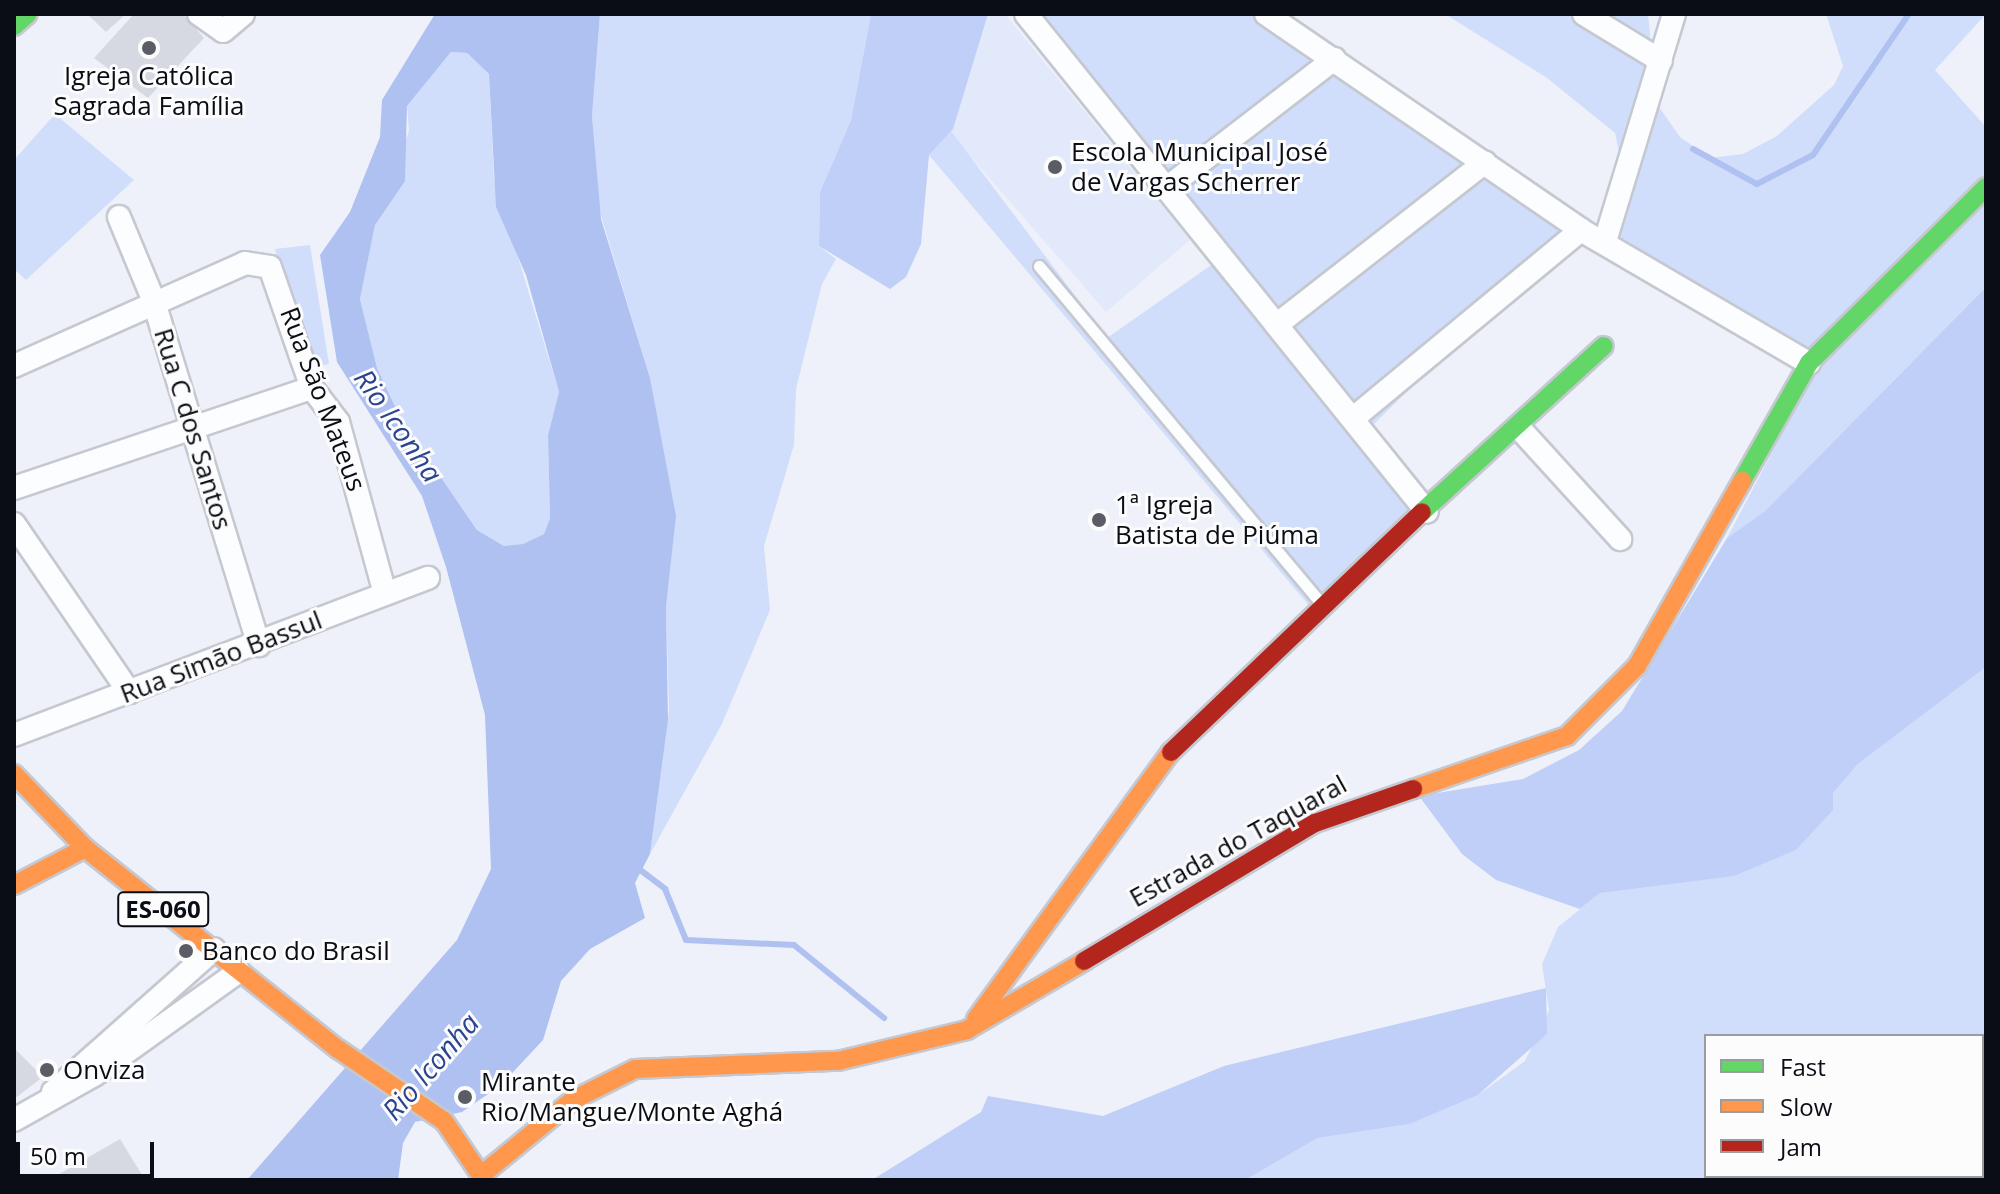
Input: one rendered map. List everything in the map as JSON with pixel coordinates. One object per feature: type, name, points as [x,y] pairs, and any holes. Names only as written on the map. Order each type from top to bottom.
[{"type":"street","points":[[14,26],[28,14]]},
{"type":"street","points":[[199,14],[236,22]]},
{"type":"street","points":[[1026,14],[1356,416],[1427,512]]},
{"type":"street","points":[[1266,14],[1581,230],[1606,238],[1809,363]]},
{"type":"street","points":[[1584,14],[1661,61]]},
{"type":"street","points":[[1606,238],[1674,14]]},
{"type":"street","points":[[1168,187],[1334,59]]},
{"type":"street","points":[[1279,323],[1485,162]]},
{"type":"street","name":"Estrada do Taquaral","points":[[484,1177],[573,1100],[635,1069],[838,1061],[967,1030],[1315,823],[1567,736],[1637,666],[1809,363],[1986,187]]},
{"type":"street","name":"Rua C dos Santos","points":[[119,217],[153,299],[259,645]]},
{"type":"street","points":[[1356,416],[1581,230]]},
{"type":"street","name":"Rua São Mateus","points":[[153,299],[258,262],[279,282],[312,388],[338,422],[385,594]]},
{"type":"street","points":[[14,366],[153,299]]},
{"type":"street","points":[[967,1030],[1130,799],[1322,603],[1520,429],[1604,346]]},
{"type":"street","points":[[14,488],[193,432],[312,388]]},
{"type":"street","points":[[1520,429],[1620,539]]},
{"type":"street","points":[[14,524],[129,692]]},
{"type":"street","name":"Rua Simão Bassul","points":[[14,735],[259,645],[428,578]]},
{"type":"street","name":"ES-060","points":[[14,774],[85,848],[338,1049],[444,1121],[484,1177]]},
{"type":"street","points":[[14,885],[85,848]]},
{"type":"street","points":[[89,1068],[214,949]]},
{"type":"street","points":[[14,1120],[239,971]]},
{"type":"lane","points":[[1039,266],[1322,603]]},
{"type":"shaded area","points":[[600,14],[871,14],[851,120],[820,192],[819,246],[836,259],[822,284],[796,389],[794,445],[764,546],[770,610],[722,724],[650,854],[669,710],[666,607],[675,522],[650,378],[599,209],[592,116]]},
{"type":"shaded area","points":[[871,14],[988,14],[953,129],[929,155],[921,244],[906,277],[890,289],[819,246],[820,192],[851,120]]},
{"type":"shaded area","name":"Escola Municipal José de Vargas Scherrer","points":[[963,14],[1005,14],[1190,240],[1106,312],[916,94]]},
{"type":"shaded area","points":[[1038,14],[1256,14],[1568,233],[1373,425],[1420,524],[1317,615],[929,155],[951,131],[1107,338],[1227,254]]},
{"type":"shaded area","points":[[1445,14],[1648,14],[1657,104],[1680,137],[1710,158],[1743,154],[1777,136],[1834,85],[1843,66],[1826,14],[1986,14],[1935,70],[1986,127],[1986,287],[1765,511],[1727,538],[1812,376],[1609,232],[1624,177],[1615,133],[1547,78]]},
{"type":"shaded area","points":[[451,52],[467,53],[489,74],[494,178],[559,392],[548,435],[550,518],[544,534],[523,544],[504,546],[477,530],[401,419],[377,368],[360,299],[375,225],[409,131],[407,106]]},
{"type":"shaded area","points":[[55,114],[134,180],[26,280],[14,269],[14,160]]},
{"type":"shaded area","points":[[310,245],[329,364],[308,368],[275,249]]},
{"type":"shaded area","points":[[1986,287],[1986,667],[1858,764],[1833,793],[1833,810],[1796,850],[1734,876],[1600,893],[1580,909],[1496,880],[1462,854],[1419,796],[1523,779],[1579,750],[1622,711],[1727,538],[1765,511]]},
{"type":"shaded area","points":[[1986,667],[1986,1180],[1245,1180],[1318,1138],[1410,1124],[1478,1095],[1525,1061],[1549,1010],[1542,964],[1558,927],[1600,893],[1649,885],[1833,793],[1858,764]]},
{"type":"shaded area","points":[[1546,988],[1547,1034],[1478,1095],[1410,1124],[1318,1138],[1245,1180],[872,1180],[981,1112],[988,1096],[1103,1116],[1224,1066]]},
{"type":"water","name":"Rio Iconha","points":[[435,14],[600,14],[592,116],[601,219],[650,378],[676,516],[666,607],[668,720],[650,854],[635,883],[645,918],[590,949],[561,981],[543,1040],[501,1085],[462,1112],[415,1122],[403,1143],[398,1180],[247,1180],[457,940],[491,869],[485,715],[446,567],[422,496],[337,362],[320,255],[350,212],[380,137],[382,100]],"holes":[[[451,52],[467,53],[489,74],[496,207],[526,275],[559,392],[548,435],[550,518],[544,534],[523,544],[504,546],[477,530],[401,419],[377,368],[360,299],[375,225],[405,181],[407,106]]]},
{"type":"building","points":[[87,14],[126,14],[106,32]]},
{"type":"building","name":"Igreja Católica Sagrada Família","points":[[134,14],[183,14],[204,38],[148,98],[94,58]]},
{"type":"building","points":[[14,1048],[43,1077],[14,1099]]},
{"type":"building","points":[[120,1139],[142,1175],[55,1180],[54,1177]]},
{"type":"waterway","points":[[1693,149],[1757,184],[1813,155],[1909,14]]},
{"type":"waterway","points":[[635,866],[665,889],[686,940],[794,945],[884,1018]]},
{"type":"traffic: fast","points":[[14,26],[28,14]]},
{"type":"traffic: fast","points":[[1742,481],[1809,363],[1986,187]]},
{"type":"traffic: fast","points":[[1422,512],[1604,346]]},
{"type":"traffic: slow","points":[[1413,789],[1567,736],[1637,666],[1742,481]]},
{"type":"traffic: slow","points":[[976,1019],[1171,752]]},
{"type":"traffic: slow","points":[[14,774],[85,848],[338,1049],[444,1121],[484,1180]]},
{"type":"traffic: slow","points":[[14,885],[85,848]]},
{"type":"traffic: slow","points":[[484,1173],[573,1100],[635,1069],[838,1061],[967,1030],[1084,961]]},
{"type":"traffic: jam","points":[[1171,752],[1422,512]]},
{"type":"traffic: jam","points":[[1084,961],[1315,823],[1413,789]]},
{"type":"place","name":"Igreja Católica Sagrada Família","points":[[149,48]]},
{"type":"place","name":"Escola Municipal José de Vargas Scherrer","points":[[1055,167]]},
{"type":"place","name":"1ª Igreja Batista de Piúma","points":[[1099,520]]},
{"type":"place","name":"Banco do Brasil","points":[[186,951]]},
{"type":"place","name":"Onviza","points":[[47,1070]]},
{"type":"place","name":"Mirante Rio/Mangue/Monte Aghá","points":[[465,1097]]}]
